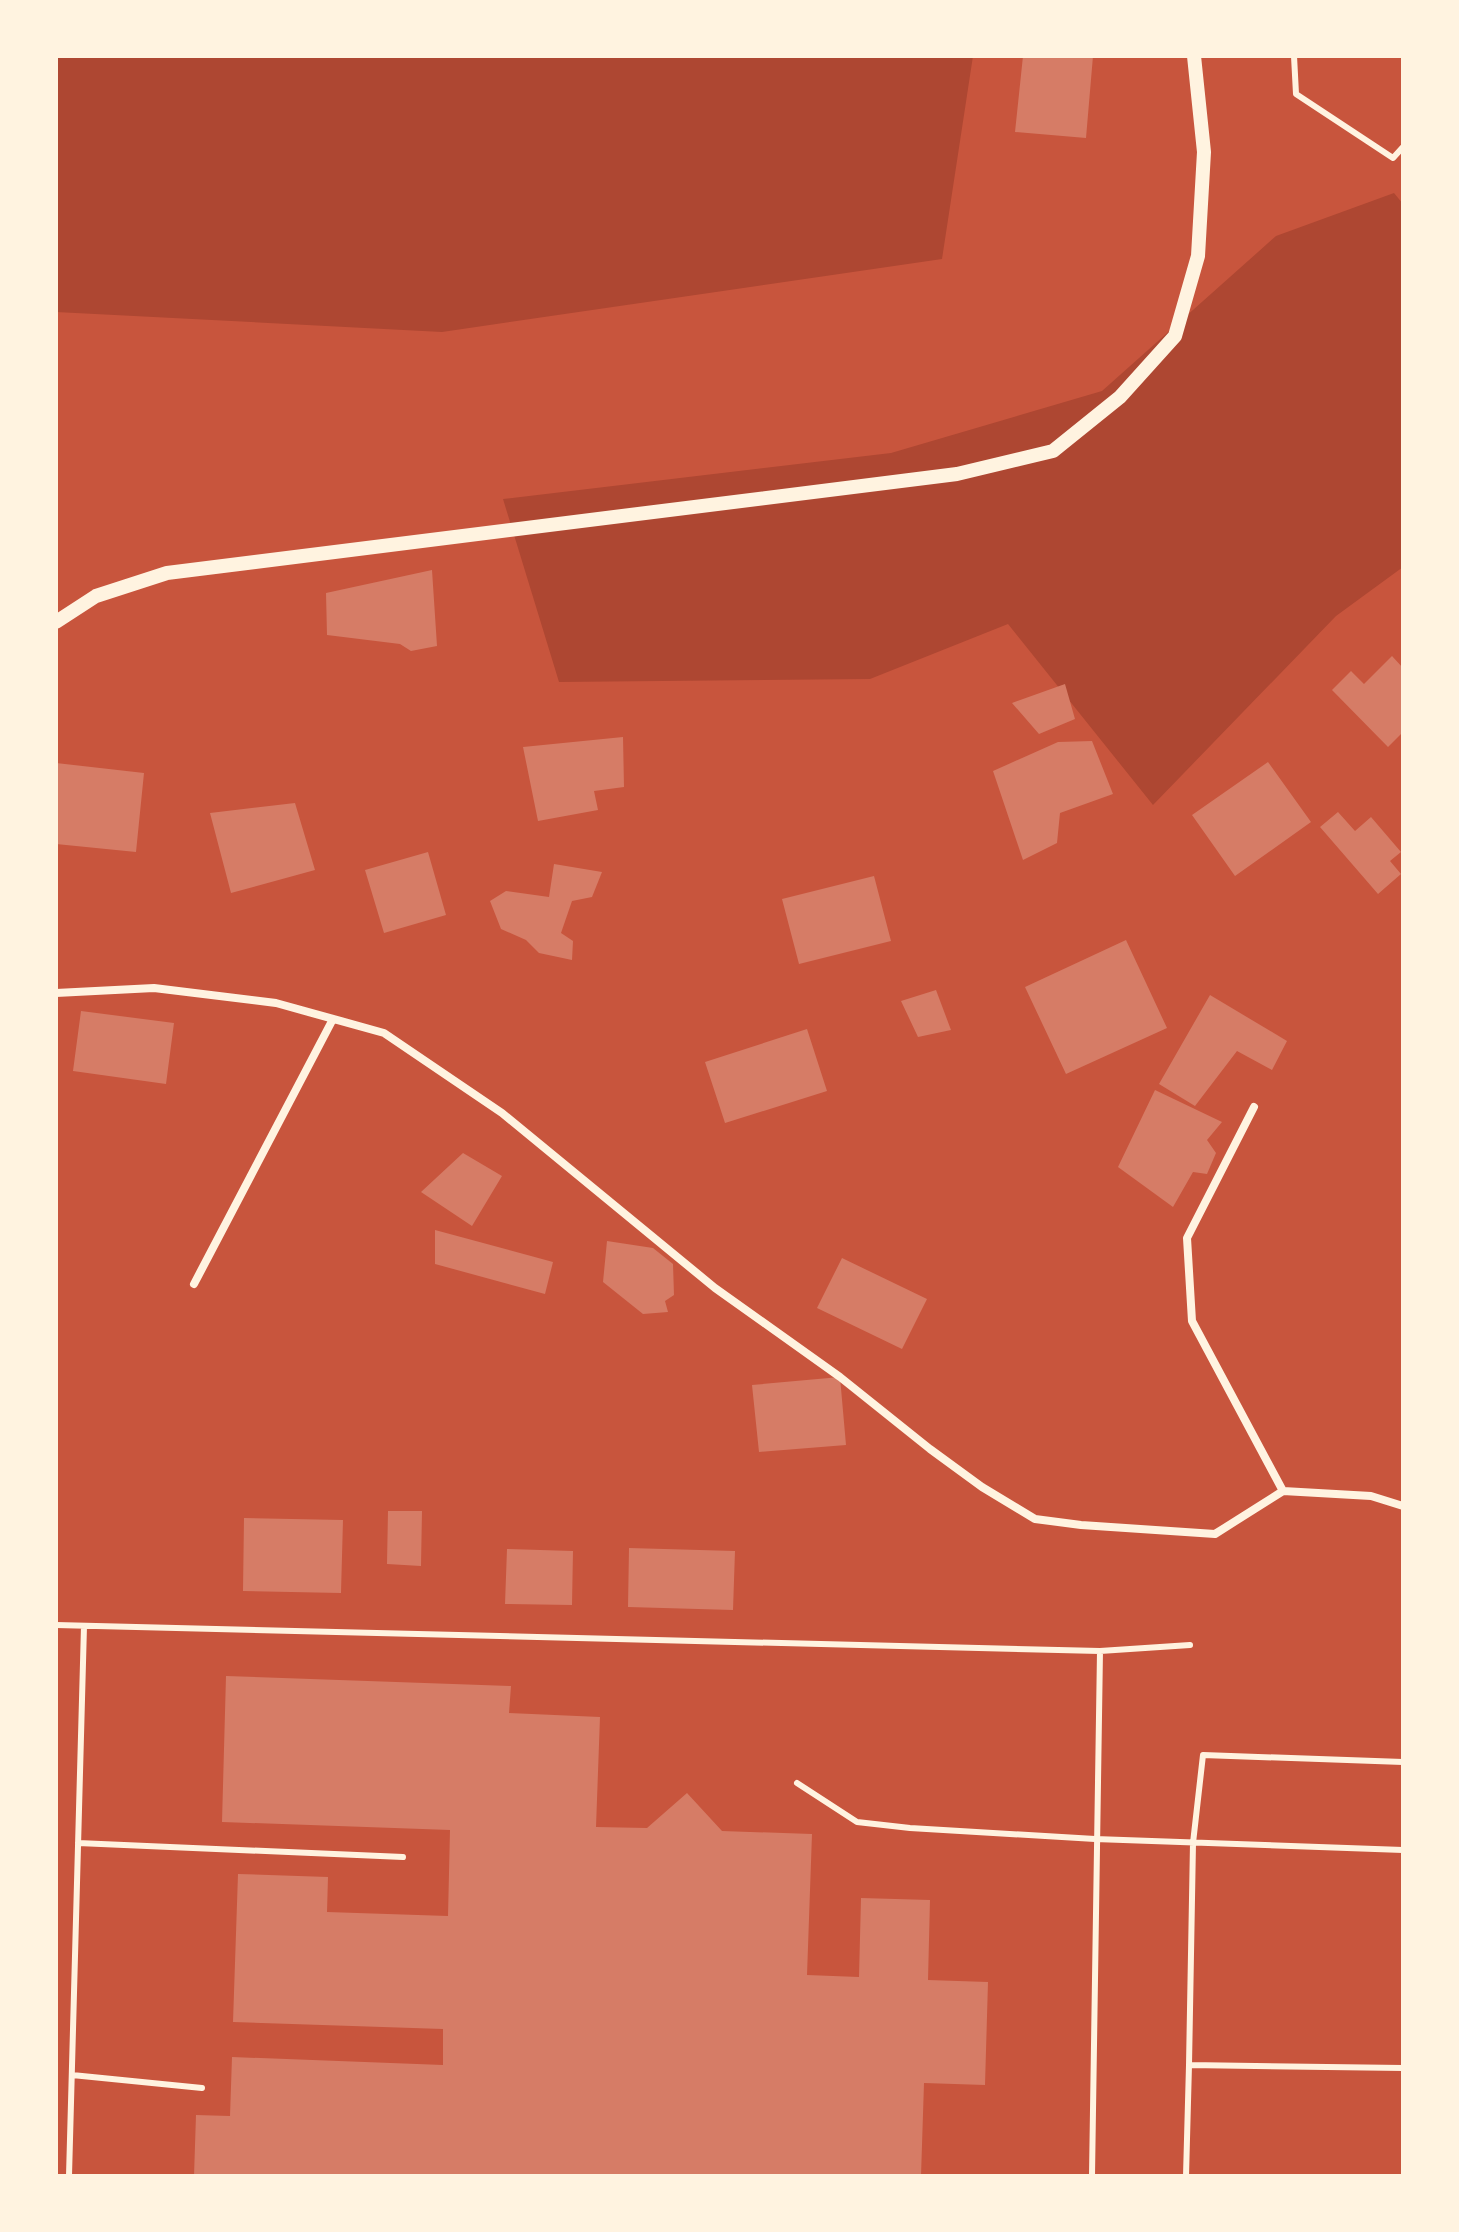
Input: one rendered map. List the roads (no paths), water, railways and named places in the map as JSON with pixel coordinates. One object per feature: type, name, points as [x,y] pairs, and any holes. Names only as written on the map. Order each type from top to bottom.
[{"type":"street","points":[[56,622],[96,596],[167,573],[957,474],[1053,451],[1120,397],[1175,336],[1198,256],[1204,152],[1194,56]]},
{"type":"street","points":[[56,993],[154,988],[276,1003],[384,1033],[502,1113],[715,1288],[840,1377],[982,1487],[1035,1519],[1215,1534],[1283,1491],[1371,1496],[1403,1506]]},
{"type":"street","points":[[194,1284],[333,1019]]},
{"type":"street","points":[[1254,1107],[1187,1238],[1192,1321],[1283,1491]]},
{"type":"lane","points":[[1294,56],[1296,94],[1393,158],[1403,147]]},
{"type":"lane","points":[[56,1625],[1100,1651],[1190,1645]]},
{"type":"lane","points":[[69,2176],[84,1626]]},
{"type":"lane","points":[[1092,2176],[1100,1651]]},
{"type":"lane","points":[[1186,2176],[1193,1843],[1203,1755],[1403,1762]]},
{"type":"lane","points":[[797,1783],[857,1822],[910,1828],[1095,1839],[1403,1850]]},
{"type":"lane","points":[[78,1843],[403,1857]]},
{"type":"lane","points":[[1189,2065],[1403,2068]]},
{"type":"lane","points":[[72,2075],[202,2088]]}]
